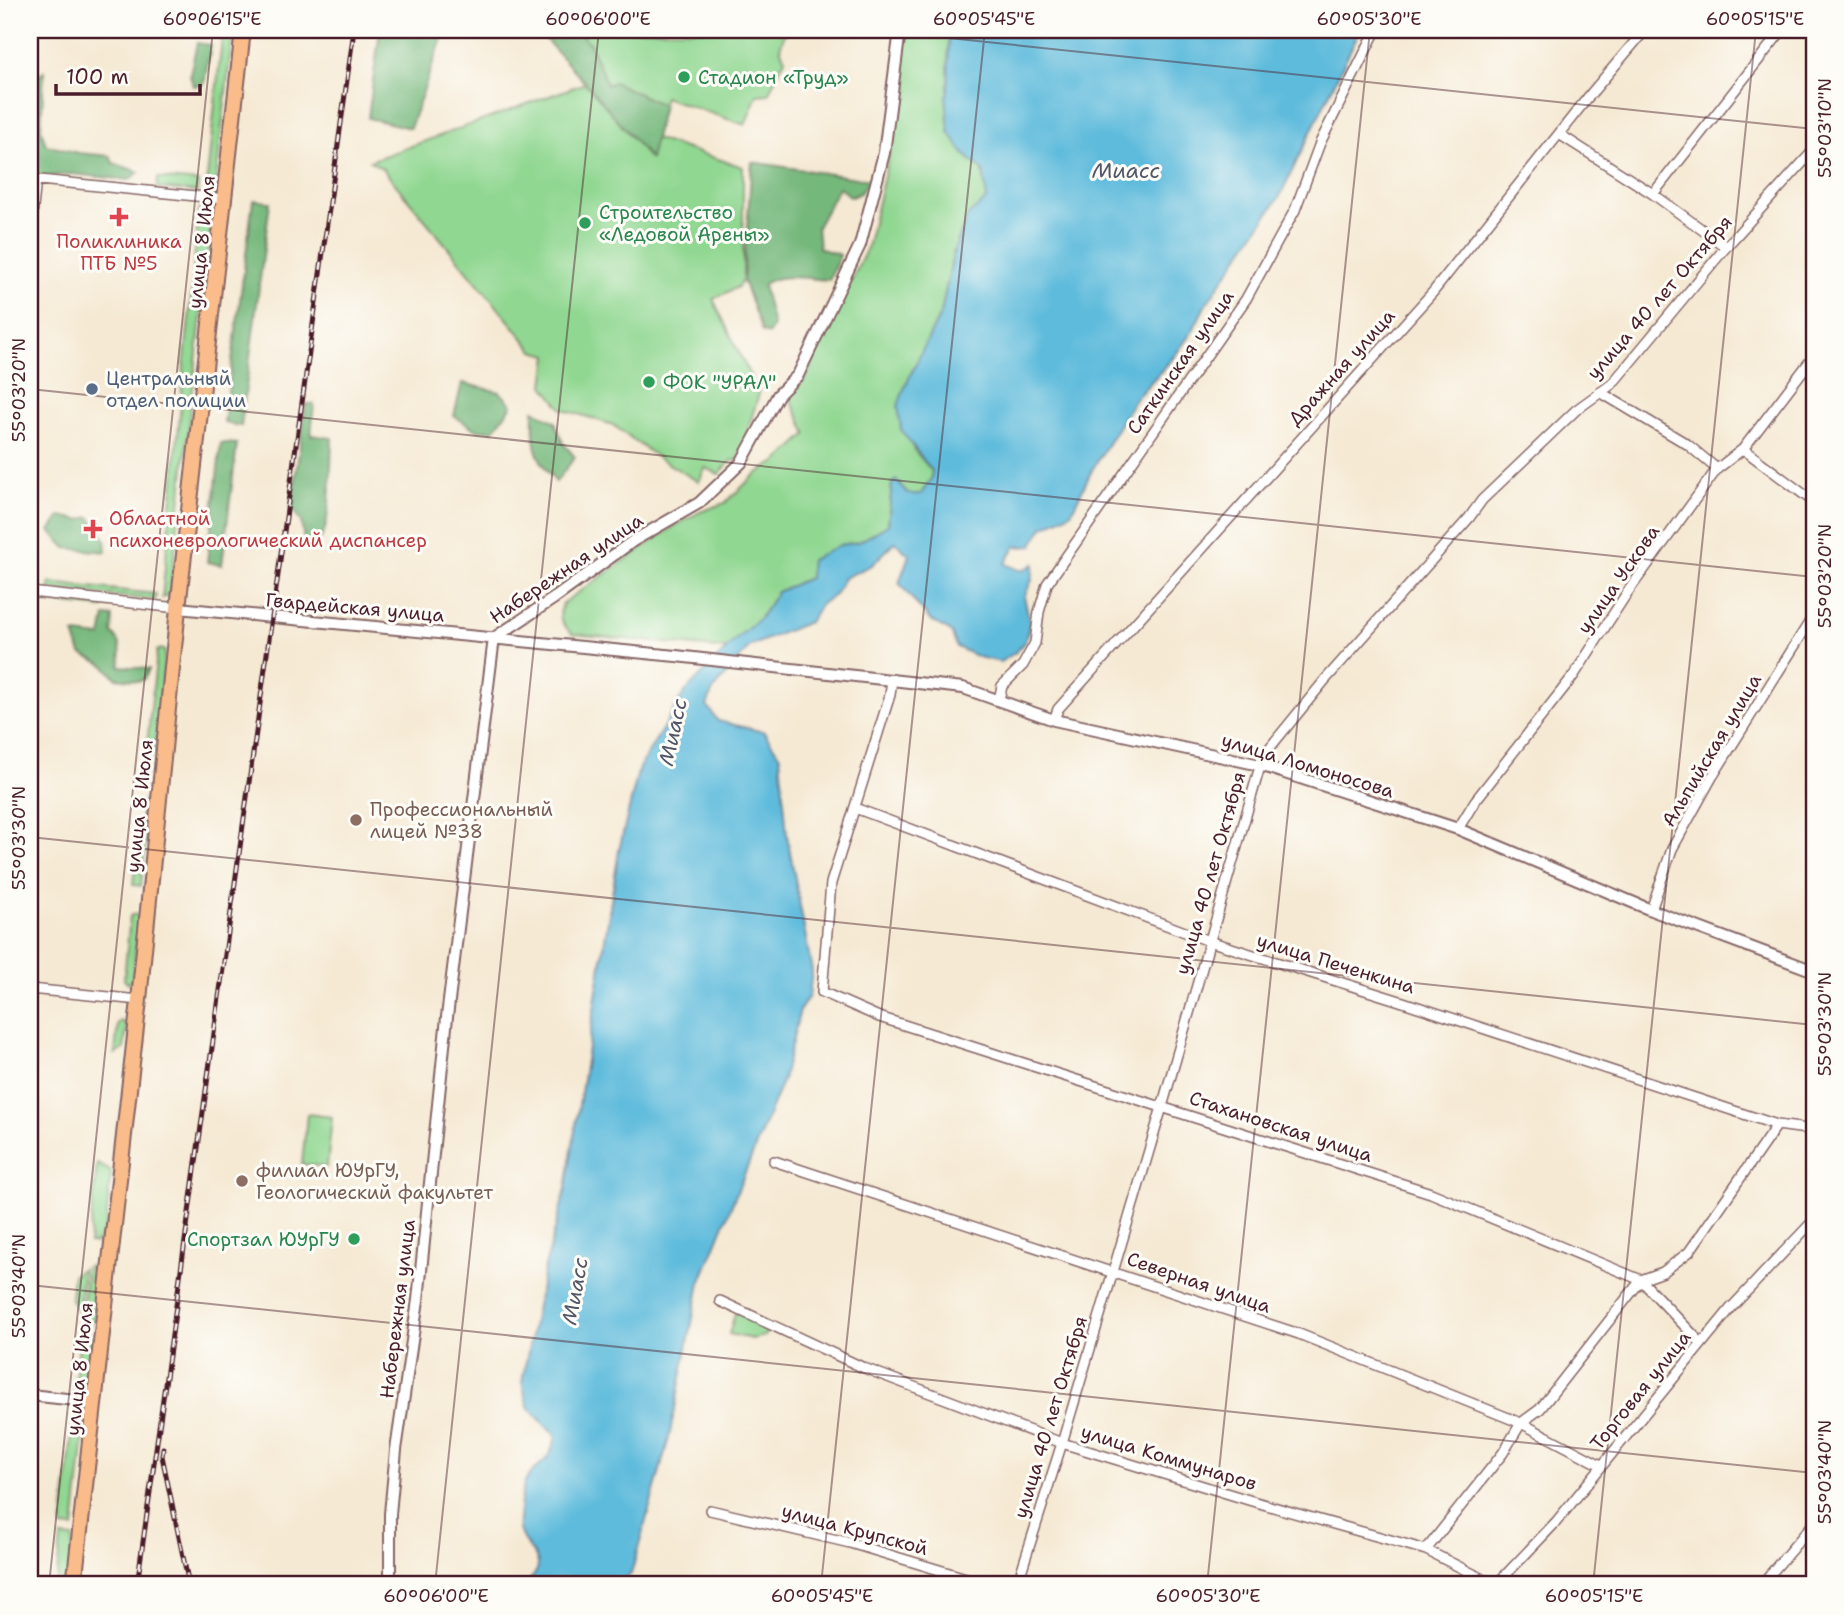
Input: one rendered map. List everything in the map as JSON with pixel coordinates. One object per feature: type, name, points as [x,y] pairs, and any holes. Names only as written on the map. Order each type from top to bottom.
[{"type":"main road","name":"улица 8 Июля","points":[[74,1585],[139,1000],[178,608],[243,30]]},
{"type":"street","name":"Набережная улица","points":[[390,1585],[390,1514],[396,1450],[418,1300],[447,1017],[494,638],[633,541],[699,503],[741,463],[778,395],[799,375],[860,245],[884,153],[900,30]]},
{"type":"street","name":"Саткинская улица","points":[[999,699],[1002,686],[1023,665],[1035,643],[1039,612],[1047,584],[1246,299],[1295,210],[1320,143],[1376,30]]},
{"type":"street","name":"Дражная улица","points":[[1054,720],[1058,709],[1433,292],[1645,30]]},
{"type":"street","points":[[1653,194],[1779,34]]},
{"type":"street","points":[[1559,134],[1653,194],[1726,247]]},
{"type":"street","name":"улица 40 лет Октября","points":[[1017,1585],[1062,1443],[1263,756],[1325,680],[1482,500],[1576,411],[1612,384],[1726,247],[1814,150]]},
{"type":"street","points":[[30,236],[33,179],[225,199]]},
{"type":"street","name":"улица Ускова","points":[[1458,829],[1475,801],[1574,675],[1627,593],[1717,469],[1743,449],[1814,356]]},
{"type":"street","points":[[1600,393],[1687,444],[1717,469]]},
{"type":"street","points":[[1743,449],[1814,502]]},
{"type":"street","name":"Гвардейская улица","points":[[30,592],[772,667]]},
{"type":"street","name":"Альпийская улица","points":[[1651,910],[1672,849],[1712,776],[1814,615]]},
{"type":"street","name":"улица Ломоносова","points":[[772,667],[963,688],[1054,720],[1260,765],[1458,829],[1651,910],[1813,968]]},
{"type":"street","points":[[855,808],[890,695],[892,679]]},
{"type":"street","name":"улица Печенкина","points":[[855,808],[1209,941],[1777,1125],[1814,1130]]},
{"type":"street","name":"Стахановская улица","points":[[855,808],[831,883],[822,992],[879,1017],[1431,1193],[1641,1280],[1701,1343]]},
{"type":"street","points":[[30,989],[139,1000]]},
{"type":"street","points":[[1426,1550],[1503,1453],[1521,1423],[1540,1409],[1641,1280],[1663,1272],[1689,1252],[1777,1125]]},
{"type":"street","name":"Северная улица","points":[[774,1161],[1299,1334],[1521,1423],[1601,1465]]},
{"type":"street","name":"Торговая улица","points":[[1496,1585],[1556,1522],[1701,1343],[1814,1220]]},
{"type":"street","name":"улица Коммунаров","points":[[720,1301],[864,1368],[1062,1443],[1426,1550],[1496,1585]]},
{"type":"street","points":[[30,1395],[94,1402]]},
{"type":"street","name":"улица Крупской","points":[[710,1510],[850,1543],[989,1585]]},
{"type":"street","points":[[1761,1585],[1814,1523]]},
{"type":"green space","points":[[223,30],[233,30],[216,180],[211,182],[207,178]]},
{"type":"green space","points":[[380,30],[445,30],[410,128],[368,118]]},
{"type":"green space","points":[[537,30],[577,30],[590,44],[607,85],[614,82],[663,105],[650,159],[597,96]]},
{"type":"green space","name":"Стадион «Труд»","points":[[545,30],[786,30],[780,48],[785,59],[768,94],[757,95],[745,125],[664,97],[658,116],[593,78]]},
{"type":"green space","points":[[906,30],[949,30],[948,93],[964,154],[983,170],[987,199],[954,250],[941,313],[905,386],[915,451],[932,471],[931,479],[921,494],[908,494],[896,480],[892,484],[888,525],[859,542],[840,545],[809,578],[777,592],[760,618],[726,649],[573,634],[561,620],[563,603],[675,526],[700,512],[725,503],[756,474],[778,461],[807,434],[789,396],[805,379],[867,248],[889,155]]},
{"type":"green space","points":[[197,43],[211,45],[204,84],[193,86],[190,74]]},
{"type":"green space","points":[[44,71],[41,129],[46,145],[79,153],[110,156],[113,163],[139,172],[129,180],[71,174],[43,177],[30,175],[30,120],[34,78]]},
{"type":"green space","name":"Строительство «Ледовой Арены»","points":[[591,81],[656,139],[743,167],[743,280],[738,287],[713,299],[759,394],[738,461],[732,460],[719,474],[705,468],[699,482],[657,457],[613,425],[562,409],[544,386],[548,355],[534,351],[382,168],[370,161]]},
{"type":"green space","points":[[752,162],[870,180],[860,193],[851,197],[839,187],[817,227],[819,248],[840,255],[829,280],[786,277],[763,285],[773,325],[769,334],[762,332],[743,280]]},
{"type":"green space","points":[[158,178],[198,182],[197,192],[157,188]]},
{"type":"green space","points":[[253,200],[270,202],[241,426],[224,423]]},
{"type":"green space","points":[[199,209],[213,211],[206,272],[193,271]]},
{"type":"green space","points":[[193,279],[205,281],[192,397],[181,396]]},
{"type":"green space","points":[[462,383],[500,392],[512,405],[493,431],[475,429],[454,416]]},
{"type":"green space","points":[[181,404],[191,406],[170,594],[162,598]]},
{"type":"green space","points":[[306,404],[314,404],[311,435],[332,438],[326,522],[324,533],[320,539],[314,541],[304,540],[301,521],[291,508]]},
{"type":"green space","points":[[534,410],[555,422],[563,443],[575,457],[556,482],[536,449]]},
{"type":"green space","points":[[221,443],[237,444],[222,565],[207,562]]},
{"type":"green space","points":[[60,516],[80,520],[90,517],[105,539],[106,552],[66,548],[50,531]]},
{"type":"green space","points":[[50,583],[156,594],[155,600],[49,589]]},
{"type":"green space","points":[[33,595],[103,602],[103,608],[32,601]]},
{"type":"green space","points":[[105,616],[113,617],[112,633],[121,652],[120,666],[149,669],[144,679],[140,681],[116,678],[103,664],[81,654],[74,634],[101,637]]},
{"type":"green space","points":[[157,651],[165,651],[154,755],[146,754]]},
{"type":"green space","points":[[142,801],[150,802],[141,886],[133,885]]},
{"type":"green space","points":[[135,914],[139,917],[132,981],[128,983],[124,980],[130,916]]},
{"type":"green space","points":[[121,1021],[127,1025],[124,1049],[115,1054],[118,1023]]},
{"type":"green space","points":[[307,1114],[332,1117],[327,1167],[302,1164]]},
{"type":"green space","points":[[97,1164],[111,1171],[105,1232],[95,1244],[89,1243]]},
{"type":"green space","points":[[87,1266],[100,1272],[95,1319],[92,1322],[82,1314]]},
{"type":"green space","points":[[83,1268],[79,1312],[71,1300],[73,1275]]},
{"type":"green space","points":[[736,1310],[768,1326],[765,1336],[752,1339],[729,1334]]},
{"type":"green space","points":[[81,1325],[93,1340],[89,1385],[80,1392],[74,1392]]},
{"type":"green space","points":[[74,1417],[86,1419],[74,1528],[62,1527]]},
{"type":"green space","points":[[61,1537],[73,1538],[68,1585],[56,1585]]},
{"type":"water","name":"Миасс","points":[[949,30],[1360,30],[1280,196],[1205,306],[1192,332],[1173,358],[1135,399],[1092,470],[1071,513],[1043,527],[1032,546],[1015,547],[1005,564],[1022,571],[1034,564],[1032,580],[1024,597],[1030,622],[1025,642],[1016,652],[1000,662],[978,657],[957,647],[951,632],[930,620],[899,583],[909,555],[895,542],[872,565],[844,578],[835,595],[821,604],[809,622],[750,646],[712,692],[707,706],[718,721],[764,732],[780,756],[787,835],[812,971],[809,996],[800,1010],[783,1079],[700,1283],[669,1438],[631,1574],[618,1585],[569,1578],[563,1585],[524,1585],[533,1576],[538,1562],[519,1529],[523,1489],[531,1473],[547,1458],[556,1436],[528,1407],[522,1382],[544,1270],[566,1188],[619,850],[639,768],[684,693],[760,618],[777,592],[809,578],[811,560],[840,545],[859,542],[888,525],[892,484],[896,480],[908,494],[921,494],[931,479],[932,471],[901,430],[898,406],[941,313],[954,250],[968,215],[987,199],[983,170],[964,154],[949,132],[946,97]]},
{"type":"railway","points":[[137,1585],[354,30]]},
{"type":"railway","points":[[163,1448],[162,1456],[189,1585]]},
{"type":"place","name":"Стадион «Труд»","points":[[684,77]]},
{"type":"place","name":"Поликлиника ПТБ №5","points":[[119,217]]},
{"type":"place","name":"Строительство «Ледовой Арены»","points":[[585,223]]},
{"type":"place","name":"ФОК \"УРАЛ\"","points":[[649,382]]},
{"type":"place","name":"Центральный отдел полиции","points":[[92,389]]},
{"type":"place","name":"Областной психоневрологический диспансер","points":[[93,529]]},
{"type":"place","name":"Профессиональный лицей №38","points":[[356,820]]},
{"type":"place","name":"филиал ЮУрГУ, Геологический факультет","points":[[242,1181]]},
{"type":"place","name":"Спортзал ЮУрГУ","points":[[354,1239]]}]
